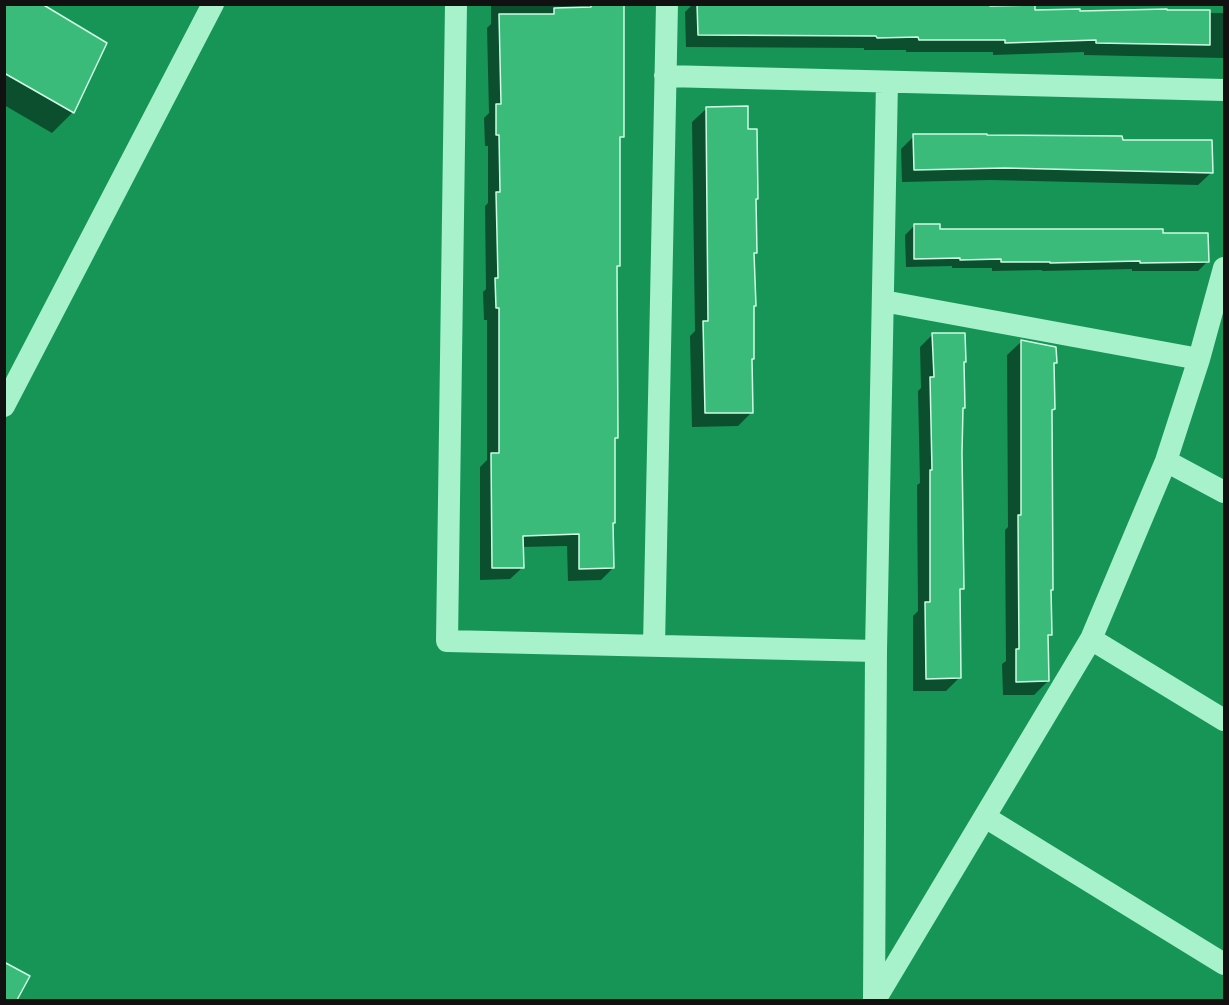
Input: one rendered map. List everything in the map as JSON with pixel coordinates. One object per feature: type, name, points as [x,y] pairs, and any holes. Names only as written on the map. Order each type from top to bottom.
[{"type":"street","points":[[4,406],[13,364],[213,4]]},
{"type":"street","points":[[456,4],[447,641],[876,651]]},
{"type":"street","points":[[654,646],[667,4]]},
{"type":"street","points":[[665,76],[1224,90]]},
{"type":"street","points":[[875,1000],[876,651],[887,82]]},
{"type":"street","points":[[875,1000],[1091,639],[1166,461],[1199,359],[1224,268]]},
{"type":"street","points":[[883,301],[1199,359]]},
{"type":"street","points":[[1166,461],[1224,492]]},
{"type":"street","points":[[1091,639],[1224,720]]},
{"type":"street","points":[[985,817],[1224,964]]},
{"type":"building","points":[[4,4],[42,4],[107,43],[74,113],[4,73]]},
{"type":"building","points":[[591,4],[624,4],[624,137],[620,137],[620,266],[617,266],[618,438],[615,438],[614,568],[579,569],[579,534],[523,536],[524,568],[492,568],[491,453],[499,453],[499,308],[496,308],[495,278],[498,278],[496,192],[500,192],[499,135],[496,135],[496,104],[501,104],[499,14],[554,14],[554,8],[591,7]]},
{"type":"building","points":[[697,4],[990,4],[990,6],[1035,5],[1035,10],[1210,10],[1210,45],[1096,43],[1096,40],[1005,43],[1005,40],[919,40],[918,37],[698,35]]},
{"type":"building","points":[[748,106],[748,129],[757,129],[758,199],[756,199],[757,253],[754,253],[756,306],[754,306],[754,359],[752,359],[753,413],[705,413],[703,321],[708,321],[706,107]]},
{"type":"building","points":[[913,134],[1122,136],[1123,140],[1212,140],[1213,173],[1005,168],[914,170]]},
{"type":"building","points":[[914,224],[940,224],[940,229],[1163,229],[1163,233],[1208,233],[1209,262],[1050,263],[1001,262],[1001,259],[914,259]]},
{"type":"building","points":[[932,333],[965,333],[965,408],[963,408],[962,453],[964,589],[960,589],[961,678],[926,679],[925,602],[930,602],[930,470],[932,470],[930,377],[934,377]]},
{"type":"building","points":[[1021,340],[1056,347],[1055,409],[1052,410],[1053,590],[1051,590],[1052,635],[1048,635],[1049,681],[1016,682],[1016,649],[1019,649],[1018,515],[1021,515]]},
{"type":"building","points":[[4,962],[30,976],[17,1000],[4,1000]]}]
